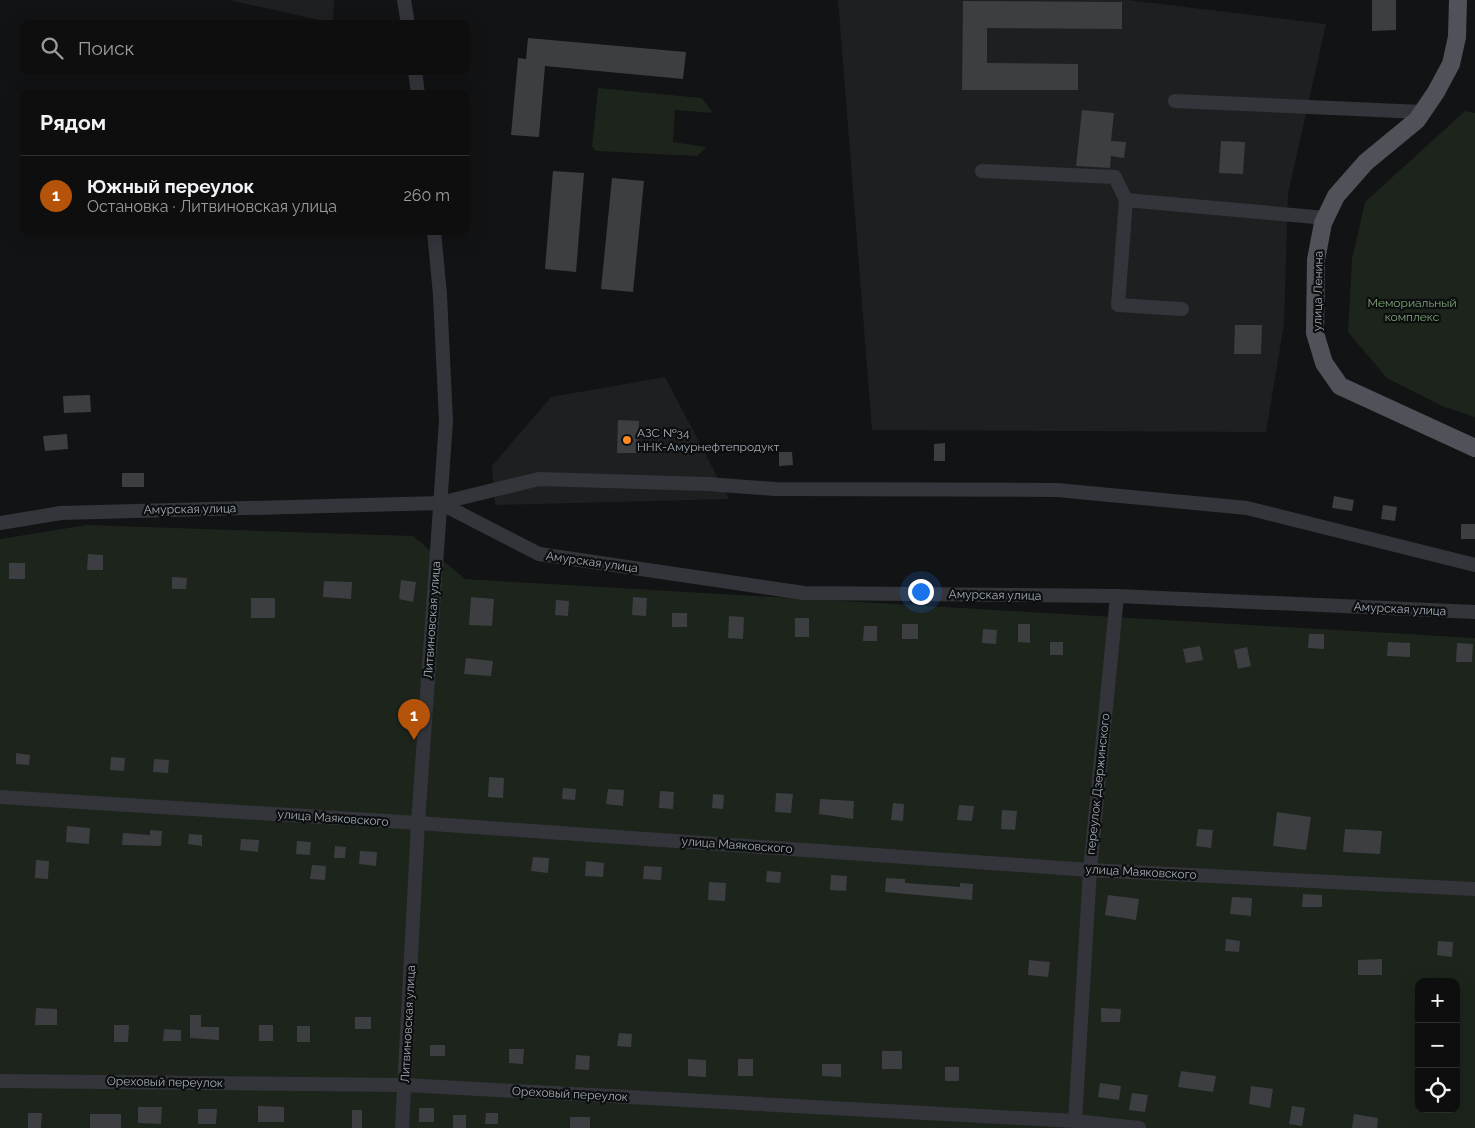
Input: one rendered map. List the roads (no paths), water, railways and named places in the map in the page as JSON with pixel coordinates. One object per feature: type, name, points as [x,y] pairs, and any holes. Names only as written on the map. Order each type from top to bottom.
[{"type":"main road","name":"улица Ленина","points":[[1458,0],[1457,37],[1451,64],[1422,112],[1417,120],[1366,162],[1336,196],[1326,218],[1316,269],[1315,333],[1324,363],[1340,386],[1475,448]]},
{"type":"street","points":[[404,0],[407,20]]},
{"type":"street","points":[[416,75],[417,90]]},
{"type":"street","points":[[1175,101],[1422,112]]},
{"type":"street","points":[[982,171],[1115,178],[1126,200],[1118,305],[1182,308]]},
{"type":"street","points":[[1126,200],[1326,218]]},
{"type":"street","name":"Литвиновская улица","points":[[402,1128],[418,823],[446,421],[440,295],[434,235]]},
{"type":"street","name":"Амурская улица","points":[[0,523],[60,513],[440,503],[539,479],[707,484],[774,489],[1056,490],[1247,508],[1475,565]]},
{"type":"street","name":"Амурская улица","points":[[440,503],[539,554],[804,593],[1118,596],[1475,612]]},
{"type":"street","name":"переулок Дзержинского","points":[[1075,1121],[1090,870],[1118,596]]},
{"type":"street","name":"улица Маяковского","points":[[0,797],[418,823],[1090,870],[1475,889]]},
{"type":"street","name":"Ореховый переулок","points":[[0,1081],[405,1084],[1075,1121],[1140,1128]]},
{"type":"place","name":"АЗС №34 ННК-Амурнефтепродукт","points":[[627,440]]},
{"type":"place","name":"Южный переулок","points":[[414,740]]},
{"type":"park label","name":"Мемориальный комплекс","points":[[1412,310]]}]
